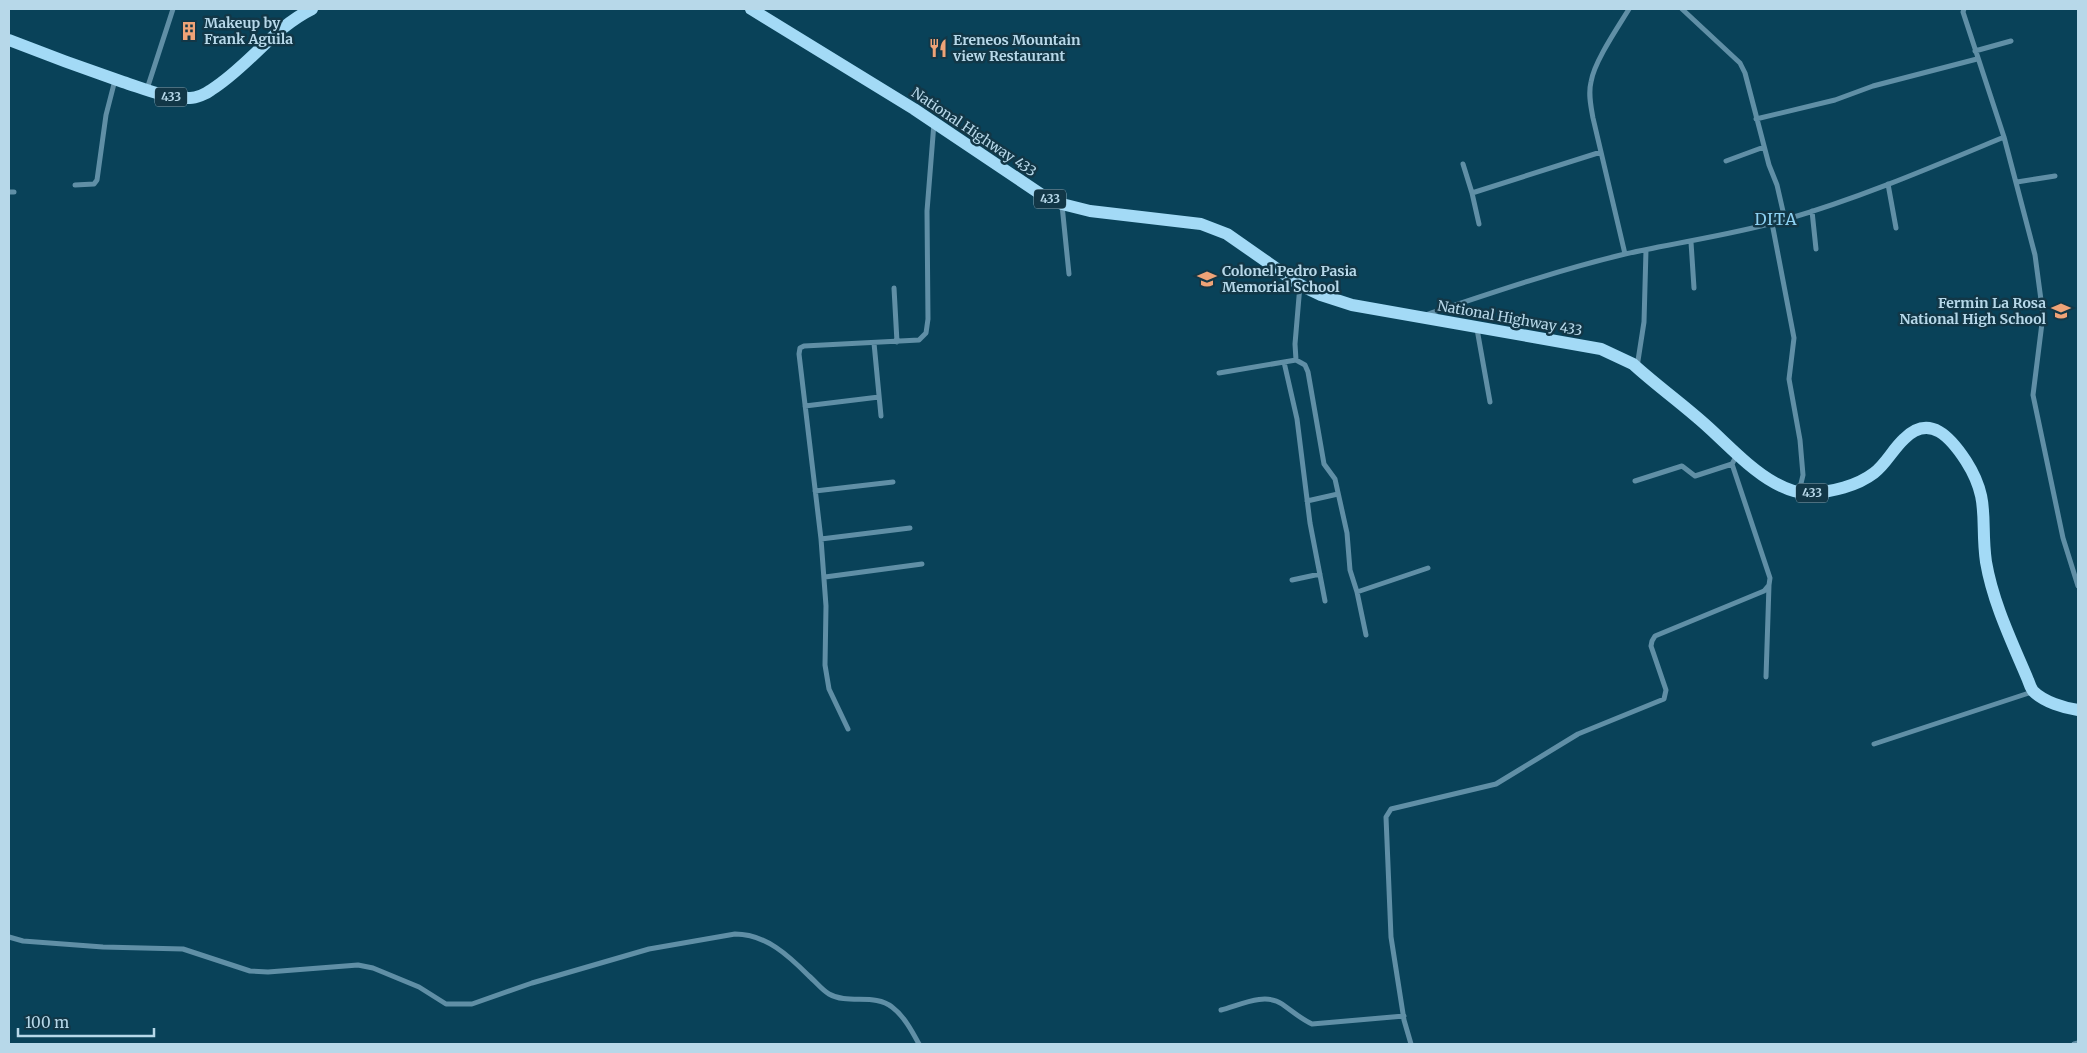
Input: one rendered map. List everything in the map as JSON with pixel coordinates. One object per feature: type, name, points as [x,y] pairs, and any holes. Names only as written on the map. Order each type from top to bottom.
[{"type":"main road","name":"433","points":[[9,40],[80,68],[146,90],[172,97],[192,98],[210,91],[231,76],[298,16],[312,9]]},
{"type":"main road","name":"National Highway 433","points":[[751,9],[934,123],[1032,189],[1062,204],[1090,211],[1201,224],[1227,234],[1300,285],[1321,295],[1352,305],[1601,349],[1637,368],[1735,459],[1788,490],[1823,493],[1860,482],[1876,472],[1910,434],[1929,427],[1943,432],[1966,461],[1982,495],[1986,562],[1996,600],[2034,691]]},
{"type":"main road","points":[[2034,691],[2058,705],[2078,710]]},
{"type":"street","points":[[146,90],[172,9]]},
{"type":"street","points":[[1625,254],[1593,118],[1590,82],[1607,46],[1629,9]]},
{"type":"street","points":[[1682,9],[1740,63],[1745,73],[1785,220]]},
{"type":"street","points":[[1964,9],[1963,12],[1977,59],[2004,137],[2017,182],[2035,255],[2043,315],[2034,395],[2063,538],[2078,586]]},
{"type":"street","points":[[1975,51],[2011,41]]},
{"type":"street","points":[[1756,119],[1835,100],[1873,86],[1977,59]]},
{"type":"street","points":[[75,185],[94,184],[97,180],[106,115],[115,80]]},
{"type":"street","points":[[848,728],[829,689],[825,665],[824,577],[821,539],[798,354],[800,348],[814,345],[919,340],[926,334],[928,319],[927,211],[934,123]]},
{"type":"street","points":[[1418,317],[1522,283],[1625,254],[1691,242],[1785,220],[1888,184],[2004,137]]},
{"type":"street","points":[[1726,161],[1764,148]]},
{"type":"street","points":[[1472,193],[1601,152]]},
{"type":"street","points":[[1463,164],[1479,224]]},
{"type":"street","points":[[2017,182],[2055,176]]},
{"type":"street","points":[[1888,184],[1896,228]]},
{"type":"street","points":[[1062,204],[1069,274]]},
{"type":"street","points":[[1812,211],[1816,249]]},
{"type":"street","points":[[1772,223],[1794,338],[1789,379],[1800,440],[1803,474],[1799,492]]},
{"type":"street","points":[[1691,242],[1694,288]]},
{"type":"street","points":[[1637,368],[1644,322],[1646,250]]},
{"type":"street","points":[[1296,360],[1295,344],[1300,285]]},
{"type":"street","points":[[894,288],[897,342]]},
{"type":"street","points":[[1477,326],[1490,402]]},
{"type":"street","points":[[874,343],[881,416]]},
{"type":"street","points":[[1219,373],[1296,360],[1305,365],[1308,372],[1324,464],[1335,479],[1347,533],[1350,570],[1366,635]]},
{"type":"street","points":[[1284,362],[1297,419],[1307,502],[1325,601]]},
{"type":"street","points":[[805,406],[879,397]]},
{"type":"street","points":[[1635,481],[1682,466],[1695,476],[1735,459],[1770,578],[1766,677]]},
{"type":"street","points":[[816,492],[893,482]]},
{"type":"street","points":[[1307,502],[1338,494]]},
{"type":"street","points":[[821,539],[910,528]]},
{"type":"street","points":[[824,577],[922,564]]},
{"type":"street","points":[[1356,592],[1428,568]]},
{"type":"street","points":[[1292,580],[1320,574]]},
{"type":"street","points":[[1411,1044],[1404,1016],[1391,937],[1386,817],[1388,812],[1391,809],[1496,784],[1578,734],[1664,698],[1666,690],[1651,646],[1655,636],[1764,591],[1769,585]]},
{"type":"street","points":[[1874,744],[2034,691]]},
{"type":"street","points":[[9,937],[23,941],[103,947],[183,949],[250,971],[268,972],[358,966],[373,968],[419,987],[446,1004],[463,1005],[472,1004],[532,983],[649,949],[735,934],[749,934],[761,938],[792,959],[831,995],[881,1001],[891,1006],[899,1013],[919,1044]]},
{"type":"street","points":[[1221,1010],[1266,998],[1274,1000],[1304,1021],[1312,1024],[1404,1016]]},
{"type":"street","points":[[2074,1044],[2078,1043]]},
{"type":"place","name":"Makeup by Frank Aguila","points":[[189,31]]},
{"type":"place","name":"Ereneos Mountain view Restaurant","points":[[938,48]]},
{"type":"place","name":"Colonel Pedro Pasia Memorial School","points":[[1207,279]]},
{"type":"place","name":"Fermin La Rosa National High School","points":[[2061,311]]},
{"type":"district","name":"DITA","points":[[1776,219]]}]
